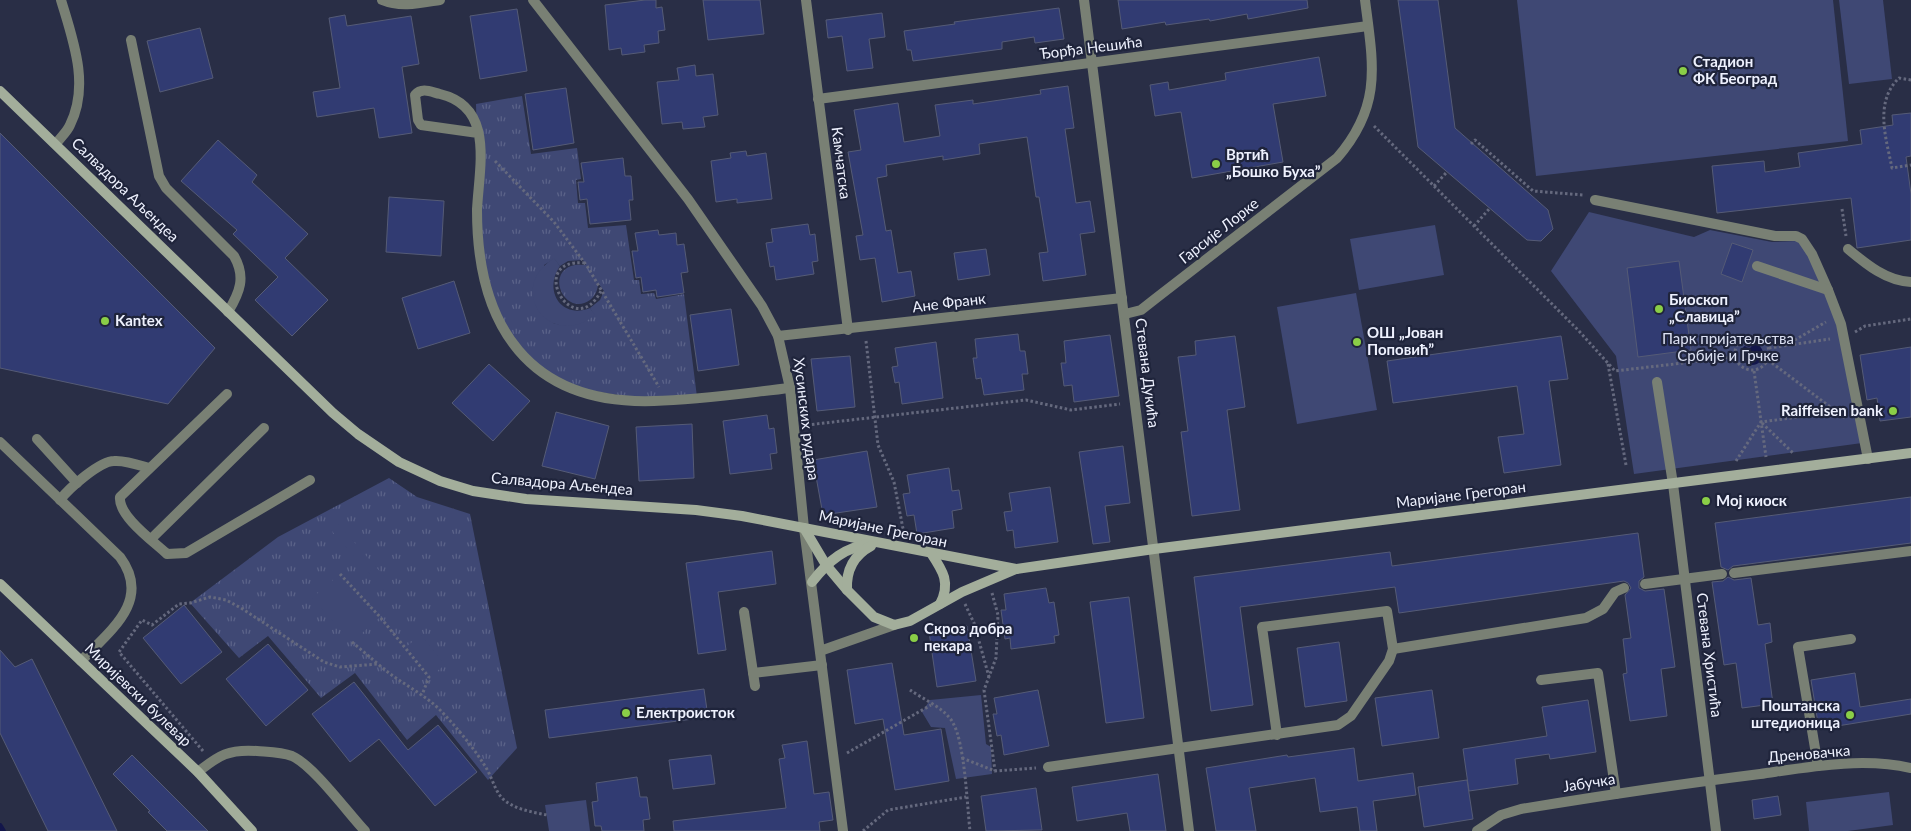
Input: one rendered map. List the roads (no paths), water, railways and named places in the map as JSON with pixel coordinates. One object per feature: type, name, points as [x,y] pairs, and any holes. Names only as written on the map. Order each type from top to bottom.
[{"type":"street","points":[[56,144],[70,126],[80,81],[75,50],[61,0]]},
{"type":"street","points":[[382,0],[392,4],[403,5],[440,0]]},
{"type":"street","name":"Хусинских рудара","points":[[533,0],[688,199],[762,306],[778,336],[790,388],[804,528],[843,831]]},
{"type":"street","name":"Камчатска","points":[[806,0],[848,330]]},
{"type":"street","name":"Стевана Дукића","points":[[1084,0],[1189,831]]},
{"type":"street","name":"Гарсије Лорке","points":[[1125,314],[1141,310],[1148,305],[1337,158],[1351,142],[1365,116],[1372,83],[1372,56],[1365,0]]},
{"type":"street","name":"Ђорђа Нешића","points":[[818,99],[1368,26]]},
{"type":"street","name":"Салвадора Аљендеа","points":[[131,40],[159,176],[166,188],[234,256],[242,273],[239,291],[228,312]]},
{"type":"street","points":[[478,133],[421,125],[418,120],[414,99],[417,93],[426,90],[454,98],[464,104],[475,118],[478,133],[480,146],[477,238],[487,293],[502,330],[526,358],[553,380],[579,392],[633,401],[667,400],[790,388]]},
{"type":"street","name":"Салвадора Аљендеа","points":[[0,91],[307,389],[358,434],[399,462],[440,481],[473,491],[526,499],[696,510],[804,528]]},
{"type":"street","points":[[1595,200],[1774,236],[1796,236],[1802,239],[1808,246],[1828,290],[1844,337],[1868,459]]},
{"type":"street","points":[[1848,248],[1878,271],[1900,281],[1911,282]]},
{"type":"street","points":[[1757,266],[1828,290]]},
{"type":"street","name":"Ане Франк","points":[[778,336],[848,330],[1122,298]]},
{"type":"street","name":"Стевана Христића","points":[[1657,382],[1673,484],[1716,831]]},
{"type":"street","points":[[227,394],[120,497],[119,504],[125,515],[167,554],[186,553],[310,480]]},
{"type":"street","points":[[151,539],[264,428]]},
{"type":"street","points":[[37,439],[77,483]]},
{"type":"street","points":[[0,442],[120,556],[128,568],[133,591],[127,609],[82,661]]},
{"type":"street","name":"Маријане Грегоран","points":[[804,528],[826,565],[847,590],[874,617],[894,625],[910,621],[960,593],[1016,569],[1154,549],[1911,454]]},
{"type":"street","points":[[60,500],[77,483],[106,462],[116,460],[150,468]]},
{"type":"street","name":"Маријане Грегоран","points":[[804,528],[1016,569]]},
{"type":"street","points":[[812,582],[838,554],[849,548],[884,542]]},
{"type":"street","points":[[847,590],[849,569],[856,558],[866,549],[884,542]]},
{"type":"street","points":[[1734,573],[1911,550]]},
{"type":"street","points":[[931,553],[946,581],[945,594],[940,604]]},
{"type":"street","points":[[1645,584],[1722,574]]},
{"type":"street","name":"Миријевски булевар","points":[[0,584],[198,772],[252,831]]},
{"type":"street","points":[[1393,649],[1586,618],[1603,609],[1615,592],[1624,588]]},
{"type":"street","points":[[1048,767],[1277,736],[1332,727],[1343,723],[1389,661],[1393,649],[1387,611],[1262,627],[1277,736]]},
{"type":"street","points":[[744,612],[755,686]]},
{"type":"street","points":[[820,651],[894,625]]},
{"type":"street","points":[[1818,766],[1798,647],[1850,639]]},
{"type":"street","points":[[753,673],[822,665]]},
{"type":"street","points":[[1541,680],[1598,673],[1616,794]]},
{"type":"street","points":[[198,772],[222,754],[244,750],[276,752],[292,757],[307,768],[365,831]]},
{"type":"street","name":"Дреновачка","points":[[1710,780],[1818,766],[1883,764],[1911,768]]},
{"type":"street","name":"Јабучка","points":[[1477,831],[1501,815],[1521,809],[1710,780]]},
{"type":"water","points":[[1752,343],[1762,350],[1763,354],[1756,364],[1752,365],[1742,358],[1741,354],[1748,344]]},
{"type":"waterway","points":[[0,826],[3,831]]},
{"type":"place","name":"Стадион ФК Београд","points":[[1683,71]]},
{"type":"place","name":"Вртић „Бошко Буха”","points":[[1216,164]]},
{"type":"place","name":"Биоскоп „Славица”","points":[[1659,309]]},
{"type":"place","name":"Kantex","points":[[105,321]]},
{"type":"place","name":"ОШ „Јован Поповић”","points":[[1357,342]]},
{"type":"place","name":"Raiffeisen bank","points":[[1893,411]]},
{"type":"place","name":"Мој киоск","points":[[1706,501]]},
{"type":"place","name":"Скроз добра пекара","points":[[914,638]]},
{"type":"place","name":"Електроисток","points":[[626,713]]},
{"type":"place","name":"Поштанска штедионица","points":[[1850,715]]},
{"type":"park label","name":"Парк пријатељства Србије и Грчке","points":[[1728,348]]}]
